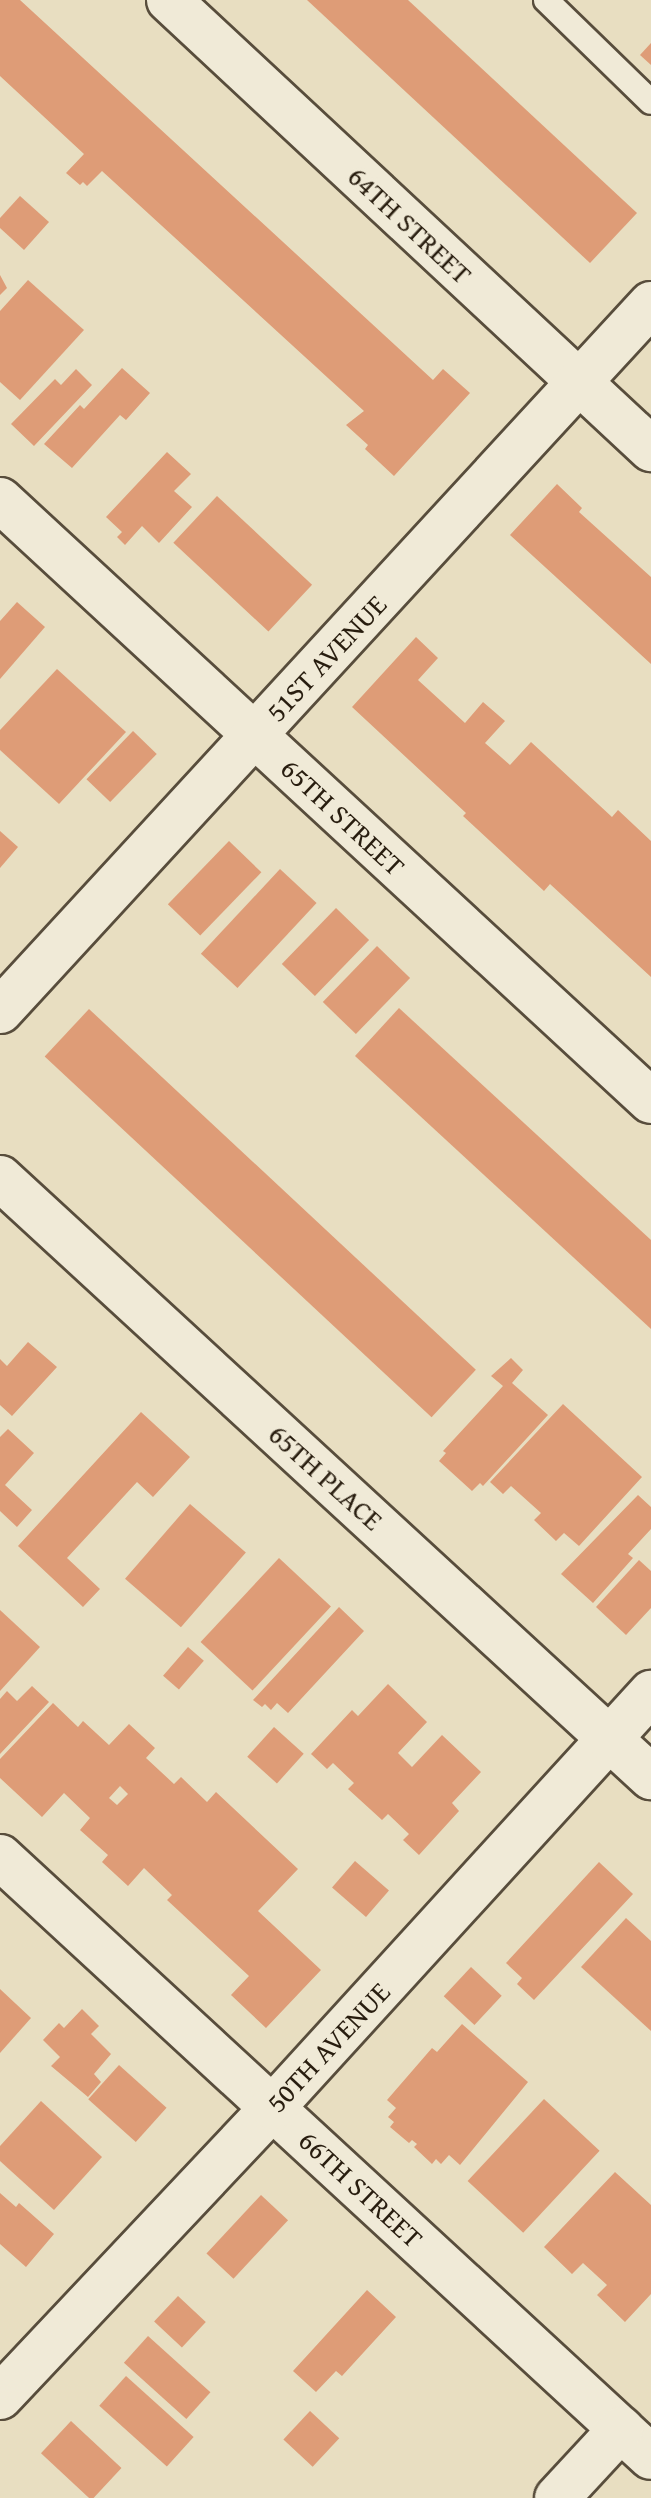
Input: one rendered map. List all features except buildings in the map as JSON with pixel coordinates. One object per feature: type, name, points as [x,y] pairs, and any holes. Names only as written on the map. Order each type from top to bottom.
[{"type":"street","name":"64TH STREET","points":[[169,0],[651,449]]},
{"type":"street","name":"51ST AVENUE","points":[[0,1011],[651,304]]},
{"type":"street","name":"65TH STREET","points":[[0,500],[651,1101]]},
{"type":"street","name":"65TH PLACE","points":[[0,1178],[651,1777]]},
{"type":"street","name":"50TH AVENUE","points":[[0,2397],[273,2107],[651,1693]]},
{"type":"street","name":"66TH STREET","points":[[0,1857],[636,2443]]},
{"type":"street","points":[[557,2498],[636,2443]]},
{"type":"lane","points":[[546,0],[651,102]]}]
